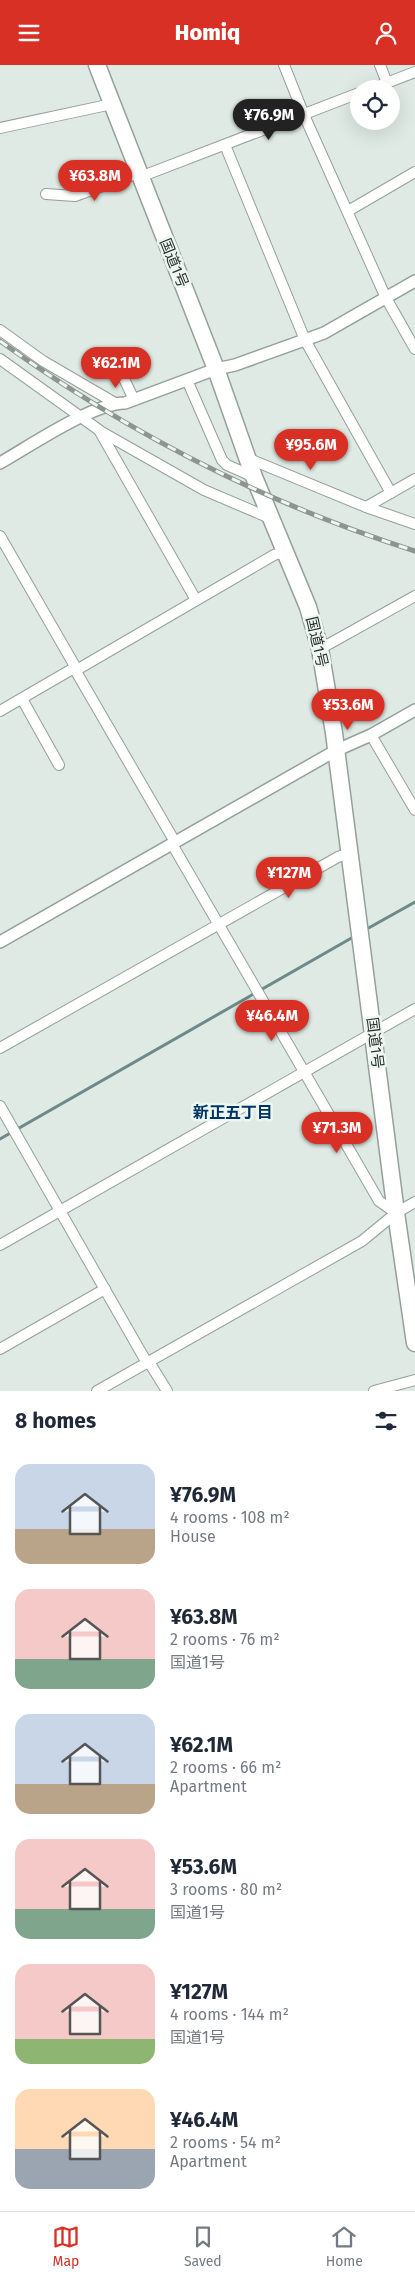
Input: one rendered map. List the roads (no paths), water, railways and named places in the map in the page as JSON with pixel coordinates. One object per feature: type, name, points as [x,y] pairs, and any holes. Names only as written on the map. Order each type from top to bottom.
[{"type":"highway","name":"国道1号","points":[[97,65],[216,369],[254,477],[308,607],[320,649],[360,920],[396,1213],[415,1343]]},
{"type":"street","points":[[284,65],[304,115],[386,298],[415,349]]},
{"type":"street","points":[[380,65],[386,80]]},
{"type":"street","points":[[395,80],[415,72]]},
{"type":"street","points":[[46,194],[75,196],[225,145],[350,97]]},
{"type":"street","points":[[0,128],[112,104]]},
{"type":"street","points":[[225,145],[304,340],[391,493]]},
{"type":"street","points":[[348,211],[415,172]]},
{"type":"street","points":[[0,463],[81,418],[115,403],[125,403],[134,400],[216,369],[235,365],[324,333],[415,281]]},
{"type":"street","points":[[0,330],[43,361],[115,403]]},
{"type":"street","points":[[0,359],[99,430],[204,490],[272,519]]},
{"type":"street","points":[[104,369],[120,370],[134,400]]},
{"type":"street","points":[[187,380],[222,460],[227,465],[254,477]]},
{"type":"street","points":[[99,430],[196,600]]},
{"type":"street","points":[[247,458],[366,507],[415,524]]},
{"type":"street","points":[[366,507],[415,479]]},
{"type":"street","points":[[0,536],[219,924],[379,1201],[396,1213]]},
{"type":"street","points":[[0,711],[274,555],[286,551]]},
{"type":"street","points":[[320,649],[415,596]]},
{"type":"street","points":[[22,699],[59,765]]},
{"type":"street","points":[[0,942],[336,751],[371,735],[415,710]]},
{"type":"street","points":[[371,735],[415,810]]},
{"type":"street","points":[[0,1048],[338,857],[350,853]]},
{"type":"street","points":[[0,1245],[415,1009]]},
{"type":"street","points":[[0,1106],[104,1289],[167,1391]]},
{"type":"street","points":[[97,1391],[362,1241],[396,1213],[415,1202]]},
{"type":"street","points":[[0,1349],[104,1289]]},
{"type":"street","points":[[374,1391],[415,1380]]},
{"type":"waterway","points":[[365,930],[415,902]]},
{"type":"waterway","points":[[0,1139],[355,936]]},
{"type":"railway","points":[[0,341],[97,406],[199,463],[305,511],[415,551]]},
{"type":"district","name":"新正五丁目","points":[[233,1112]]}]
